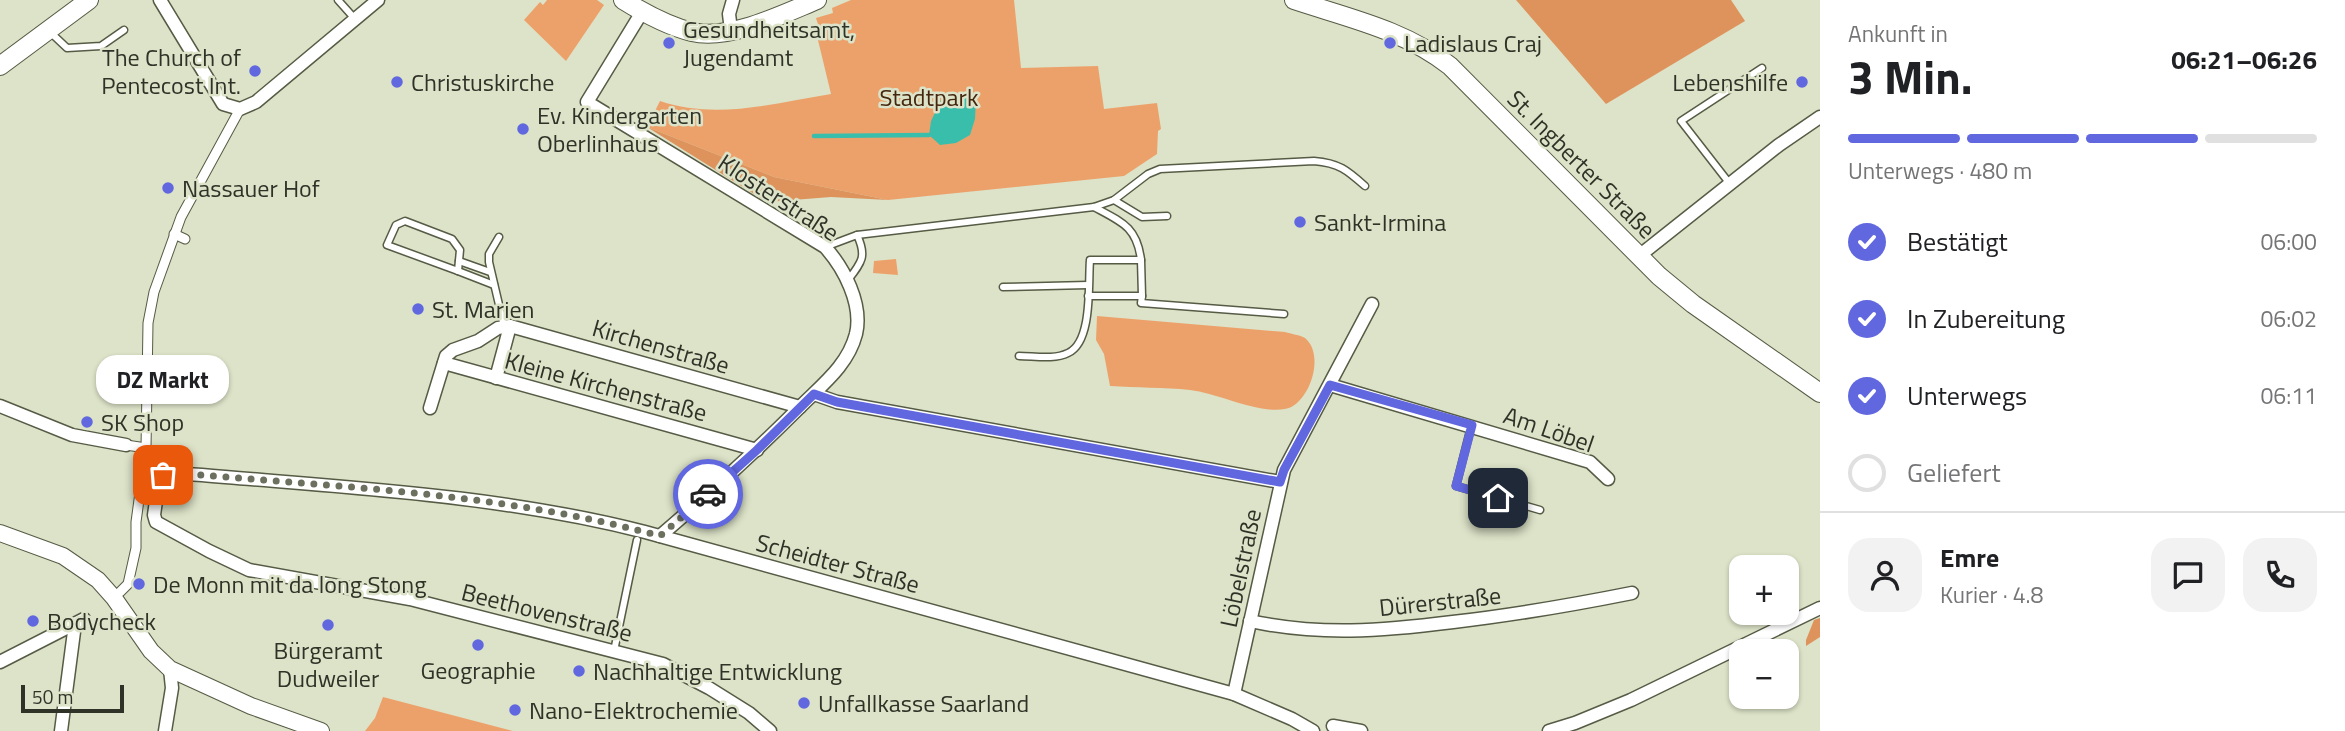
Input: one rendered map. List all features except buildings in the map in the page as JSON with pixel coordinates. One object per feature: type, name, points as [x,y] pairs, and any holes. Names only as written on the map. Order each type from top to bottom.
[{"type":"main road","points":[[0,66],[89,0]]},
{"type":"main road","points":[[623,0],[642,12],[692,32],[712,33],[773,18],[817,0]]},
{"type":"main road","name":"St. Ingberter Straße","points":[[1294,0],[1398,34],[1433,52],[1450,65],[1639,256],[1693,304],[1820,393]]},
{"type":"street","points":[[160,0],[223,104],[240,110]]},
{"type":"street","points":[[120,592],[128,584],[136,548],[136,522],[146,448],[149,313],[159,273],[174,234],[190,199],[240,110],[256,102],[378,0]]},
{"type":"street","points":[[731,30],[729,14],[733,0]]},
{"type":"street","name":"Klosterstraße","points":[[642,12],[587,102],[825,247],[848,280],[855,304],[856,333],[844,362],[814,394],[757,450],[660,536]]},
{"type":"street","points":[[1639,256],[1820,117]]},
{"type":"street","points":[[190,199],[201,205]]},
{"type":"street","points":[[174,234],[185,239]]},
{"type":"street","name":"Löbelstraße","points":[[1234,694],[1284,470],[1372,304]]},
{"type":"street","points":[[430,408],[446,356],[453,350],[465,348],[507,326]]},
{"type":"street","points":[[496,378],[507,326]]},
{"type":"street","name":"Kirchenstraße","points":[[507,326],[800,407]]},
{"type":"street","name":"Kleine Kirchenstraße","points":[[444,363],[757,450]]},
{"type":"street","name":"Am Löbel","points":[[1330,385],[1590,462],[1608,479]]},
{"type":"street","points":[[814,394],[837,402],[1280,482]]},
{"type":"street","points":[[0,406],[72,435],[146,448]]},
{"type":"street","name":"Scheidter Straße","points":[[172,474],[484,500],[556,511],[660,536],[1234,694],[1292,719],[1312,731]]},
{"type":"street","name":"Beethovenstraße","points":[[172,474],[163,475],[159,480],[155,525],[207,554],[269,575],[410,599],[663,664],[749,713],[770,731]]},
{"type":"street","points":[[0,533],[63,556],[98,580],[151,651],[170,669],[251,706],[321,731]]},
{"type":"street","name":"Dürerstraße","points":[[1251,621],[1309,631],[1404,628],[1541,611],[1632,593]]},
{"type":"street","points":[[1549,731],[1640,696],[1820,608]]},
{"type":"street","points":[[0,663],[80,622],[72,651],[61,731]]},
{"type":"street","points":[[165,731],[172,688],[170,669]]},
{"type":"street","points":[[1333,726],[1361,731]]},
{"type":"lane","points":[[338,0],[355,19]]},
{"type":"lane","points":[[49,30],[67,48],[101,46],[124,30]]},
{"type":"lane","points":[[1730,184],[1681,121],[1762,68]]},
{"type":"lane","points":[[825,247],[857,235],[1094,207],[1114,200],[1131,190],[1148,174],[1160,169],[1314,161],[1333,163],[1366,186]]},
{"type":"lane","points":[[1114,200],[1131,213],[1142,217],[1167,216]]},
{"type":"lane","points":[[1094,207],[1133,232],[1139,245],[1141,260],[1141,303],[1284,314]]},
{"type":"lane","points":[[458,271],[460,250],[452,239],[405,221],[396,225],[387,245],[494,285]]},
{"type":"lane","points":[[848,280],[861,263],[863,248],[857,235]]},
{"type":"lane","points":[[499,237],[489,254],[494,285],[507,326]]},
{"type":"lane","points":[[1018,356],[1061,356],[1072,352],[1084,333],[1090,260],[1141,260]]},
{"type":"lane","points":[[459,261],[491,272]]},
{"type":"lane","points":[[1003,287],[1088,285]]},
{"type":"lane","points":[[1088,296],[1142,296]]},
{"type":"lane","name":"Am Löbel","points":[[1472,425],[1456,486],[1540,510]]},
{"type":"lane","points":[[614,651],[637,540]]},
{"type":"green space","points":[[547,0],[597,0],[604,5],[566,61],[524,20],[540,2],[543,5]]},
{"type":"green space","name":"Stadtpark","points":[[851,0],[1014,0],[1021,68],[1098,66],[1104,109],[1157,103],[1161,129],[1158,131],[1157,154],[1124,176],[888,200],[774,177],[647,127],[660,101],[681,107],[724,110],[831,94],[817,36],[821,34],[816,18],[833,13],[832,8]]},
{"type":"green space","points":[[896,259],[898,275],[873,273],[874,261]]},
{"type":"green space","points":[[1097,316],[1298,335],[1305,338],[1311,346],[1314,356],[1312,378],[1301,399],[1294,405],[1274,410],[1190,390],[1110,386],[1104,354],[1096,340]]},
{"type":"green space","points":[[383,697],[513,731],[365,731],[375,718]]},
{"type":"shaded area","points":[[1516,0],[1731,0],[1745,21],[1606,104]]},
{"type":"shaded area","points":[[647,127],[774,177],[888,200],[831,197],[767,202]]},
{"type":"shaded area","points":[[1820,618],[1820,637],[1806,646],[1814,620]]},
{"type":"water","points":[[957,95],[976,98],[975,119],[970,135],[956,143],[940,145],[929,135],[931,121],[942,98]]},
{"type":"waterway","points":[[814,136],[929,135]]},
{"type":"way so far","points":[[163,475],[202,475],[484,500],[556,511],[660,536],[708,494]]},
{"type":"place","name":"Gesundheitsamt, Jugendamt","points":[[669,43]]},
{"type":"place","name":"Ladislaus Craj","points":[[1390,43]]},
{"type":"place","name":"The Church of Pentecost Int.","points":[[255,71]]},
{"type":"place","name":"Christuskirche","points":[[397,82]]},
{"type":"place","name":"Lebenshilfe","points":[[1802,82]]},
{"type":"place","name":"Ev. Kindergarten Oberlinhaus","points":[[523,129]]},
{"type":"place","name":"Nassauer Hof","points":[[168,188]]},
{"type":"place","name":"Sankt-Irmina","points":[[1300,222]]},
{"type":"place","name":"St. Marien","points":[[418,309]]},
{"type":"place","name":"SK Shop","points":[[87,422]]},
{"type":"place","name":"DZ Markt","points":[[163,475]]},
{"type":"place","name":"De Monn mit da long Stong","points":[[139,584]]},
{"type":"place","name":"Bodycheck","points":[[33,621]]},
{"type":"place","name":"Bürgeramt Dudweiler","points":[[328,625]]},
{"type":"place","name":"Geographie","points":[[478,645]]},
{"type":"place","name":"Nachhaltige Entwicklung","points":[[579,671]]},
{"type":"place","name":"Unfallkasse Saarland","points":[[804,703]]},
{"type":"place","name":"Nano-Elektrochemie","points":[[515,710]]},
{"type":"route","points":[[708,494],[814,394],[837,402],[1280,482],[1330,385],[1472,425],[1456,486],[1498,498]]}]
